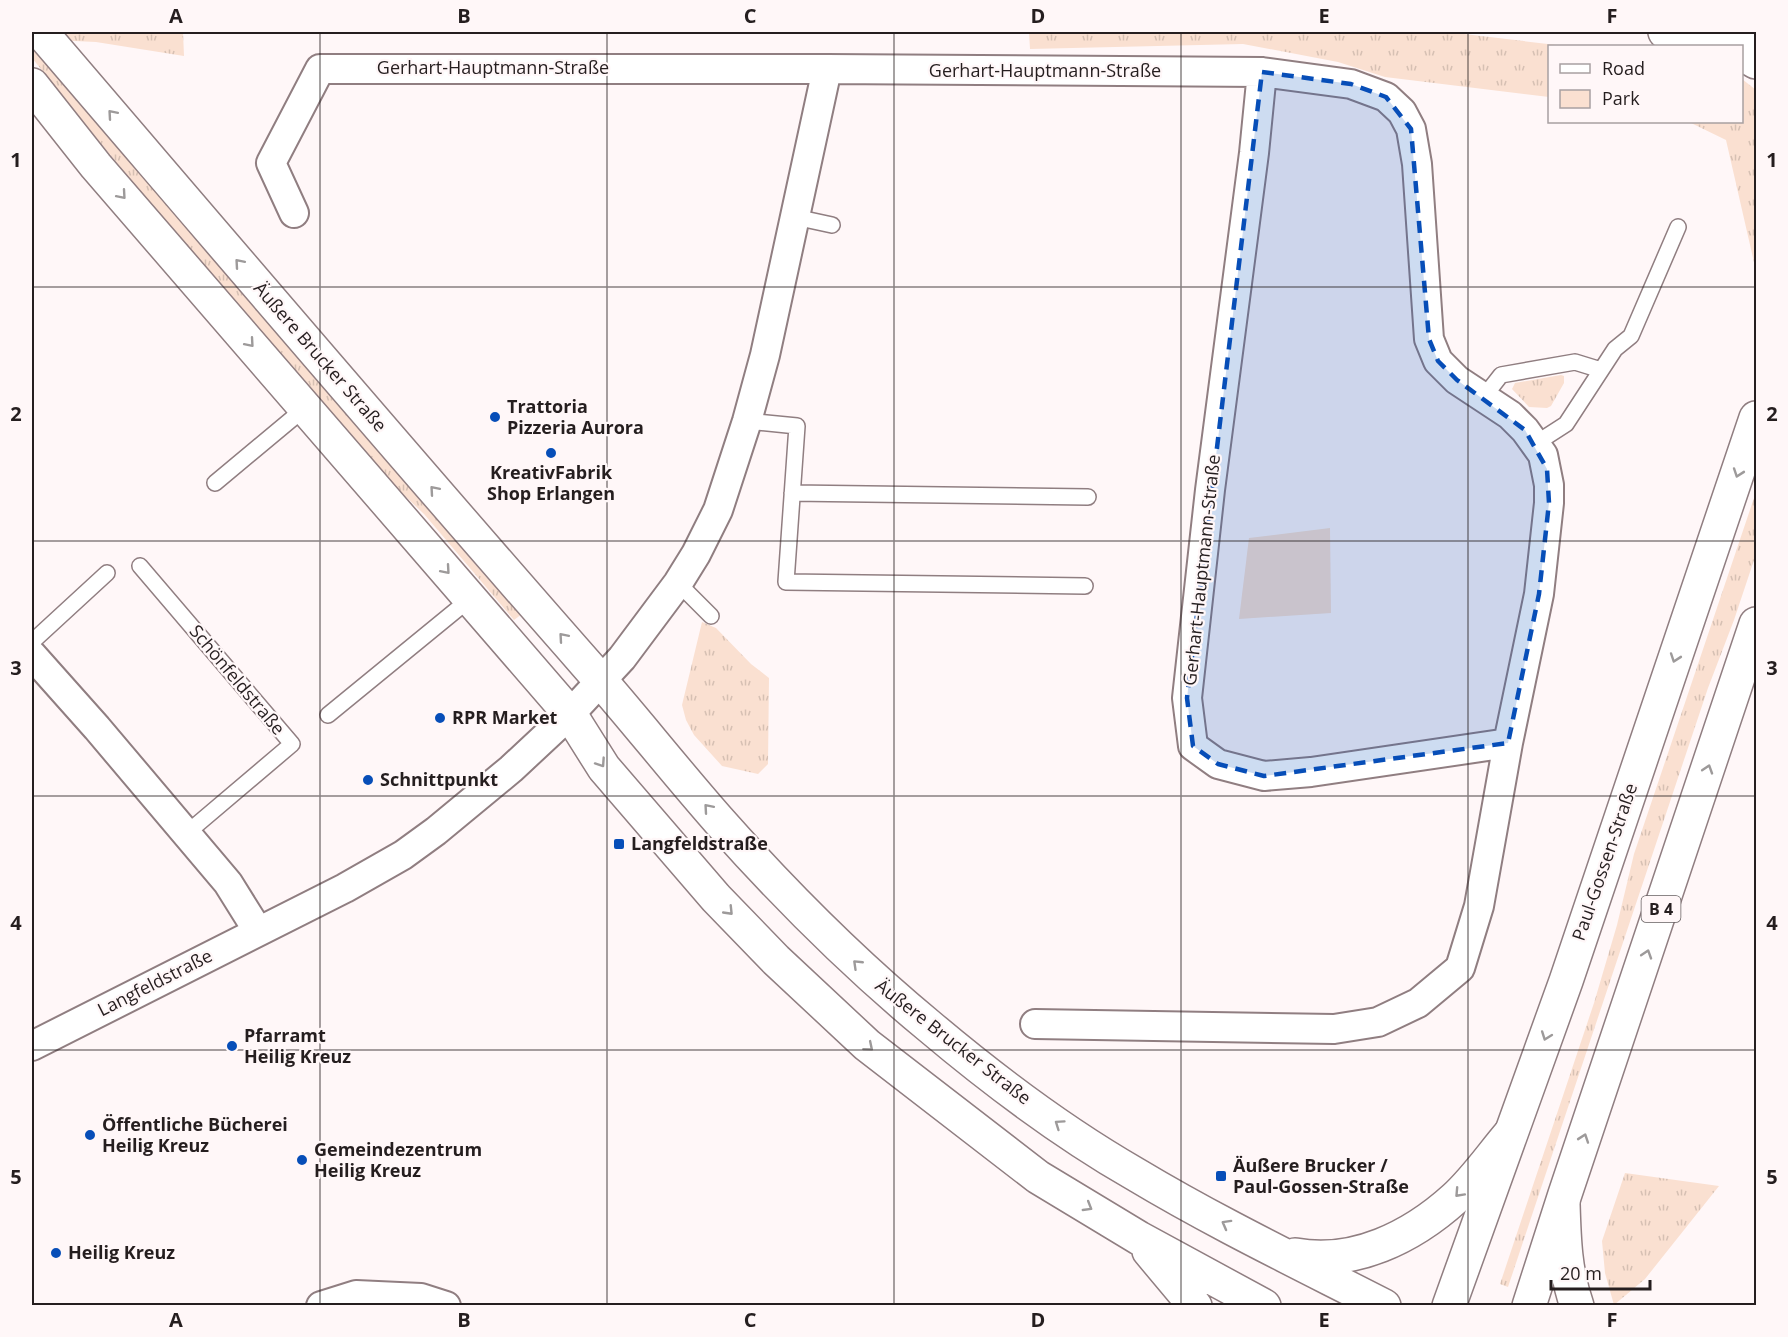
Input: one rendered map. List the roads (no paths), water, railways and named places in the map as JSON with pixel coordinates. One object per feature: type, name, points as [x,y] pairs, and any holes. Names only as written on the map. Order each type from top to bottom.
[{"type":"main road","name":"Äußere Brucker Straße","points":[[41,32],[715,815],[783,890],[872,978],[999,1082],[1133,1173],[1278,1252],[1384,1305]]},
{"type":"main road","points":[[1665,32],[1756,35]]},
{"type":"main road","points":[[1665,32],[1718,45]]},
{"type":"main road","points":[[32,85],[96,166],[570,714],[604,768],[716,898],[776,960],[867,1045],[1038,1177],[1139,1238],[1264,1305]]},
{"type":"main road","name":"Paul-Gossen-Straße","points":[[1449,1305],[1566,981],[1756,418]]},
{"type":"main road","name":"B 4","points":[[1529,1305],[1756,624]]},
{"type":"main road","points":[[1278,1252],[1328,1258],[1354,1254],[1386,1244],[1415,1228],[1456,1197],[1511,1132]]},
{"type":"main road","points":[[1563,1201],[1564,1250],[1570,1285],[1577,1305]]},
{"type":"main road","points":[[1139,1238],[1195,1305]]},
{"type":"street","name":"Gerhart-Hauptmann-Straße","points":[[294,213],[271,164],[320,69],[1262,72],[1351,84],[1386,97],[1402,112],[1411,129],[1417,164],[1429,339],[1438,361],[1457,380],[1510,415],[1543,455],[1547,469],[1549,503],[1539,594],[1508,743],[1479,906],[1460,968],[1418,1003],[1377,1022],[1334,1029],[1035,1024]]},
{"type":"street","points":[[570,714],[622,658],[678,583],[696,554],[718,510],[747,421],[765,355],[827,69]]},
{"type":"street","name":"Gerhart-Hauptmann-Straße","points":[[1262,72],[1254,153],[1210,490],[1187,698],[1193,746],[1218,764],[1264,776],[1311,772],[1508,743]]},
{"type":"street","points":[[32,655],[228,883],[258,932]]},
{"type":"street","name":"Langfeldstraße","points":[[32,1046],[345,888],[403,855],[511,769],[570,714]]},
{"type":"street","points":[[321,1305],[356,1294],[421,1298],[446,1305]]},
{"type":"lane","points":[[795,217],[832,225]]},
{"type":"lane","points":[[1535,444],[1566,424],[1615,349],[1631,336],[1678,227]]},
{"type":"lane","points":[[1483,398],[1501,375],[1575,362],[1601,370]]},
{"type":"lane","points":[[215,483],[305,408]]},
{"type":"lane","points":[[747,421],[797,426],[786,582],[1085,586]]},
{"type":"lane","points":[[792,493],[1088,497]]},
{"type":"lane","name":"Schönfeldstraße","points":[[140,566],[292,744],[186,833]]},
{"type":"lane","points":[[32,642],[107,573]]},
{"type":"lane","points":[[678,583],[711,616]]},
{"type":"lane","points":[[328,715],[471,598]]},
{"type":"place","name":"Trattoria Pizzeria Aurora","points":[[495,417]]},
{"type":"place","name":"KreativFabrik Shop Erlangen","points":[[551,453]]},
{"type":"place","name":"RPR Market","points":[[440,718]]},
{"type":"place","name":"Schnittpunkt","points":[[368,780]]},
{"type":"place","name":"Langfeldstraße","points":[[619,844]]},
{"type":"place","name":"Pfarramt Heilig Kreuz","points":[[232,1046]]},
{"type":"place","name":"Öffentliche Bücherei Heilig Kreuz","points":[[90,1135]]},
{"type":"place","name":"Gemeindezentrum Heilig Kreuz","points":[[302,1160]]},
{"type":"place","name":"Äußere Brucker / Paul-Gossen-Straße","points":[[1221,1176]]},
{"type":"place","name":"Heilig Kreuz","points":[[56,1253]]}]
